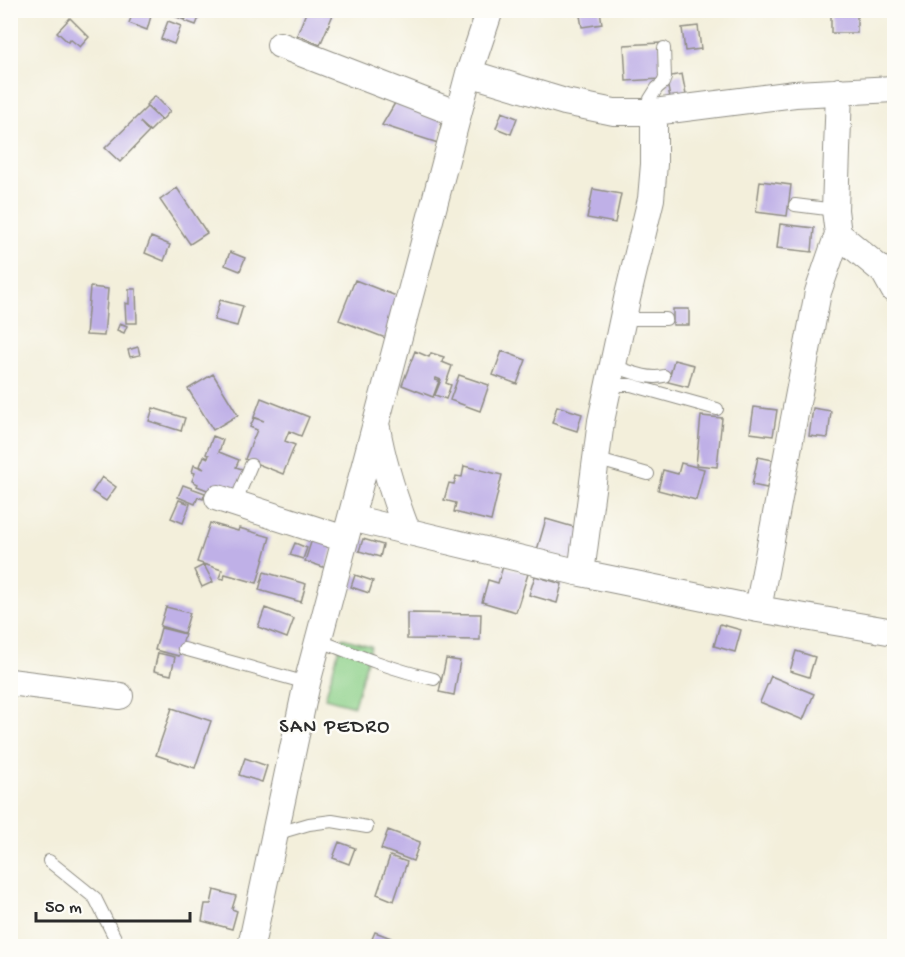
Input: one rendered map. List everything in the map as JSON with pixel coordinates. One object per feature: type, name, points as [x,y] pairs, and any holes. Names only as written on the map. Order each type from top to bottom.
[{"type":"street","points":[[251,946],[307,682],[469,72],[490,10]]},
{"type":"street","points":[[280,45],[458,114]]},
{"type":"street","points":[[469,72],[565,102],[614,112],[650,112],[795,94],[894,89]]},
{"type":"street","points":[[758,609],[818,292],[837,222],[839,91]]},
{"type":"street","points":[[581,573],[595,459],[610,378],[651,199],[654,164],[650,112]]},
{"type":"street","points":[[837,222],[891,279]]},
{"type":"street","points":[[376,422],[393,495],[407,531]]},
{"type":"street","points":[[227,500],[348,528],[407,531],[581,573],[758,609],[894,632]]},
{"type":"street","points":[[10,682],[120,696]]},
{"type":"lane","points":[[650,112],[650,99],[665,78],[664,48]]},
{"type":"lane","points":[[795,205],[837,222]]},
{"type":"lane","points":[[623,319],[666,319]]},
{"type":"lane","points":[[610,378],[664,376]]},
{"type":"lane","points":[[610,378],[620,385],[632,385],[717,409]]},
{"type":"lane","points":[[595,459],[648,474]]},
{"type":"lane","points":[[227,500],[251,465]]},
{"type":"lane","points":[[318,640],[415,675],[434,679]]},
{"type":"lane","points":[[184,649],[307,682]]},
{"type":"lane","points":[[275,834],[309,824],[332,821],[366,827]]},
{"type":"lane","points":[[49,861],[95,898],[119,946]]},
{"type":"green space","points":[[342,638],[371,646],[354,706],[325,698]]},
{"type":"building","points":[[134,10],[151,16],[147,30],[129,23]]},
{"type":"building","points":[[160,10],[188,10],[184,20]]},
{"type":"building","points":[[189,10],[202,10],[196,25],[185,21]]},
{"type":"building","points":[[307,10],[335,10],[320,45],[297,35]]},
{"type":"building","points":[[579,10],[600,10],[602,24],[582,27]]},
{"type":"building","points":[[831,10],[857,10],[857,33],[831,33]]},
{"type":"building","points":[[70,18],[89,37],[80,47],[70,39],[68,42],[57,32]]},
{"type":"building","points":[[168,21],[181,26],[174,44],[161,39]]},
{"type":"building","points":[[698,26],[701,49],[685,51],[682,28]]},
{"type":"building","points":[[660,43],[661,79],[626,81],[624,45]]},
{"type":"building","points":[[682,74],[686,95],[670,98],[666,77]]},
{"type":"building","points":[[155,96],[170,111],[162,120],[146,105]]},
{"type":"building","points":[[395,103],[442,119],[438,143],[382,125]]},
{"type":"building","points":[[147,107],[161,120],[150,131],[140,122],[149,132],[120,162],[105,148]]},
{"type":"building","points":[[502,112],[517,118],[511,134],[496,128]]},
{"type":"building","points":[[760,181],[791,185],[787,216],[756,212]]},
{"type":"building","points":[[177,188],[207,233],[190,244],[160,200]]},
{"type":"building","points":[[593,189],[621,194],[615,223],[587,218]]},
{"type":"building","points":[[780,224],[814,228],[812,252],[777,248]]},
{"type":"building","points":[[151,237],[170,245],[164,261],[145,253]]},
{"type":"building","points":[[230,252],[245,258],[240,271],[225,265]]},
{"type":"building","points":[[355,280],[404,299],[388,339],[339,320]]},
{"type":"building","points":[[90,287],[108,289],[104,336],[86,335]]},
{"type":"building","points":[[129,289],[136,289],[137,323],[126,323],[125,303],[129,304]]},
{"type":"building","points":[[220,300],[243,306],[237,326],[214,320]]},
{"type":"building","points":[[673,309],[689,309],[689,325],[673,325]]},
{"type":"building","points":[[120,323],[127,326],[124,333],[117,330]]},
{"type":"building","points":[[138,347],[140,355],[130,357],[128,350]]},
{"type":"building","points":[[415,351],[429,357],[431,353],[444,357],[442,362],[452,366],[446,383],[451,385],[446,399],[435,395],[441,380],[436,378],[435,380],[439,381],[433,397],[402,385]]},
{"type":"building","points":[[502,351],[526,360],[517,384],[493,375]]},
{"type":"building","points":[[674,360],[694,365],[688,387],[668,382]]},
{"type":"building","points":[[213,374],[238,415],[213,430],[188,389]]},
{"type":"building","points":[[459,375],[489,385],[480,411],[450,400]]},
{"type":"building","points":[[261,398],[309,417],[301,436],[289,431],[285,441],[295,445],[283,474],[245,459],[257,430],[250,427],[254,418],[264,421],[254,417]]},
{"type":"building","points":[[557,406],[582,414],[577,431],[552,423]]},
{"type":"building","points":[[754,407],[777,410],[773,436],[750,433]]},
{"type":"building","points":[[153,408],[185,418],[181,431],[149,421]]},
{"type":"building","points":[[813,408],[831,411],[828,438],[809,436]]},
{"type":"building","points":[[701,416],[722,418],[717,467],[696,465]]},
{"type":"building","points":[[213,436],[223,440],[219,452],[239,460],[236,467],[245,470],[233,500],[197,486],[198,484],[192,481],[195,473],[192,472],[194,465],[204,469],[200,466],[204,456],[208,458],[209,455],[206,454]]},
{"type":"building","points":[[758,457],[773,460],[767,488],[752,485]]},
{"type":"building","points":[[681,463],[704,469],[696,500],[658,490],[663,470],[678,474]]},
{"type":"building","points":[[464,466],[502,475],[491,521],[454,512],[456,503],[444,500],[449,483],[454,484],[456,476],[462,477]]},
{"type":"building","points":[[102,477],[116,487],[106,501],[92,492]]},
{"type":"building","points":[[183,485],[205,493],[203,499],[198,497],[195,504],[178,497]]},
{"type":"building","points":[[179,500],[190,504],[183,523],[171,518]]},
{"type":"building","points":[[546,519],[584,530],[575,561],[537,550]]},
{"type":"building","points":[[210,523],[270,537],[257,583],[225,574],[224,579],[219,578],[222,570],[197,562]]},
{"type":"building","points":[[314,533],[335,540],[326,568],[305,561]]},
{"type":"building","points":[[363,539],[383,545],[380,557],[359,551]]},
{"type":"building","points":[[295,543],[307,548],[303,559],[290,555]]},
{"type":"building","points":[[204,565],[213,582],[202,587],[194,570]]},
{"type":"building","points":[[503,566],[528,574],[516,612],[482,602],[488,580],[498,583]]},
{"type":"building","points":[[264,572],[306,584],[301,602],[259,590]]},
{"type":"building","points":[[355,575],[373,581],[369,593],[351,587]]},
{"type":"building","points":[[535,576],[562,584],[557,603],[529,595]]},
{"type":"building","points":[[166,607],[190,613],[184,633],[160,626]]},
{"type":"building","points":[[265,608],[294,619],[287,638],[258,627]]},
{"type":"building","points":[[407,613],[481,614],[480,640],[407,639]]},
{"type":"building","points":[[720,624],[741,630],[735,652],[714,646]]},
{"type":"building","points":[[161,628],[185,634],[179,656],[155,650]]},
{"type":"building","points":[[796,651],[815,657],[809,677],[790,671]]},
{"type":"building","points":[[158,653],[175,657],[171,675],[154,671]]},
{"type":"building","points":[[446,659],[460,661],[454,695],[439,692]]},
{"type":"building","points":[[771,676],[814,694],[803,720],[760,702]]},
{"type":"building","points":[[172,708],[211,721],[195,768],[156,755]]},
{"type":"building","points":[[245,758],[267,766],[262,782],[239,775]]},
{"type":"building","points":[[388,830],[420,842],[413,861],[381,849]]},
{"type":"building","points":[[339,842],[355,848],[349,864],[333,858]]},
{"type":"building","points":[[390,856],[407,862],[394,901],[377,894]]},
{"type":"building","points":[[214,890],[236,896],[232,909],[237,911],[232,929],[202,921],[205,904],[211,904]]},
{"type":"building","points":[[375,932],[391,938],[388,946],[369,946]]},
{"type":"district","name":"SAN PEDRO","points":[[335,728]]}]
